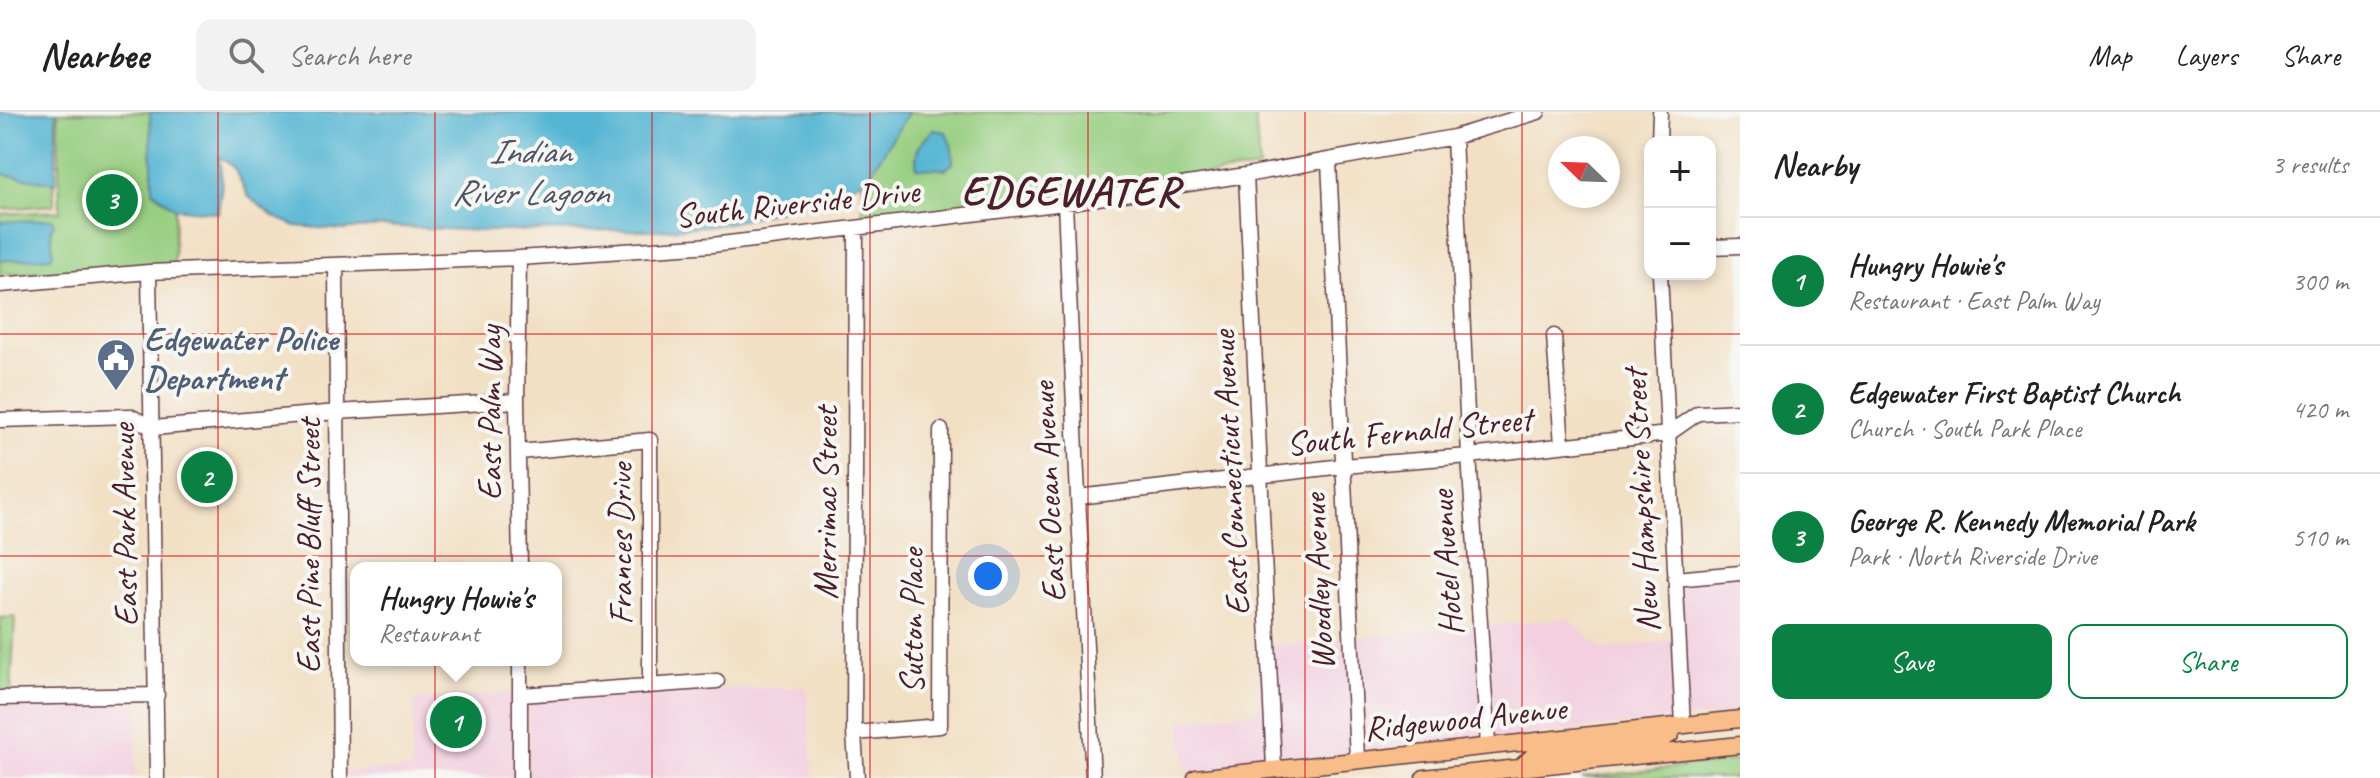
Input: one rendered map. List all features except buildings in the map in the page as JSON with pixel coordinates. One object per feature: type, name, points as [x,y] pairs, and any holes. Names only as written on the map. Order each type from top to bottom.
[{"type":"main road","name":"Ridgewood Avenue","points":[[1196,778],[1740,719]]},
{"type":"main road","points":[[1520,768],[1535,754],[1659,740],[1679,726]]},
{"type":"main road","points":[[1706,749],[1719,734],[1740,730]]},
{"type":"main road","name":"Ridgewood Avenue","points":[[1424,778],[1740,745]]},
{"type":"street","name":"South Riverside Drive","points":[[0,285],[149,272],[519,258],[712,245],[1065,203],[1329,162],[1454,137],[1538,112]]},
{"type":"street","points":[[1659,136],[1660,112]]},
{"type":"street","name":"Hotel Avenue","points":[[1454,137],[1469,456],[1488,745]]},
{"type":"street","name":"Woodley Avenue","points":[[1329,162],[1357,759]]},
{"type":"street","name":"East Connecticut Avenue","points":[[1246,175],[1274,768]]},
{"type":"street","name":"East Ocean Avenue","points":[[1065,203],[1093,778]]},
{"type":"street","name":"Merrimac Street","points":[[856,228],[854,733],[857,778]]},
{"type":"street","points":[[1716,247],[1740,246]]},
{"type":"street","name":"East Palm Way","points":[[519,258],[517,401],[520,562]]},
{"type":"street","name":"East Pine Bluff Street","points":[[336,265],[340,778]]},
{"type":"street","name":"East Park Avenue","points":[[149,272],[157,778]]},
{"type":"street","name":"New Hampshire Street","points":[[1660,280],[1679,726]]},
{"type":"street","points":[[1554,336],[1562,445]]},
{"type":"street","points":[[0,420],[130,416],[153,428],[517,401]]},
{"type":"street","name":"South Fernald Street","points":[[1078,497],[1343,466],[1668,434],[1698,413],[1740,411]]},
{"type":"street","name":"Sutton Place","points":[[854,733],[940,726],[941,430]]},
{"type":"street","name":"Frances Drive","points":[[519,452],[650,440],[650,684]]},
{"type":"street","points":[[1675,579],[1740,573]]},
{"type":"street","points":[[520,666],[520,778]]},
{"type":"street","points":[[521,695],[717,681]]},
{"type":"street","points":[[0,698],[157,695]]},
{"type":"shaded area","points":[[1740,575],[1740,713],[1671,718],[1186,773],[1180,721],[1258,711],[1260,647],[1568,618],[1603,650],[1672,640],[1669,582]]},
{"type":"shaded area","points":[[807,687],[813,778],[527,778],[528,694]]},
{"type":"shaded area","points":[[512,693],[513,778],[347,778],[347,771],[411,769],[415,700]]},
{"type":"shaded area","points":[[137,704],[136,778],[0,778],[0,707]]},
{"type":"green space","points":[[58,112],[150,112],[153,191],[175,208],[174,268],[0,274],[0,214],[60,211]]},
{"type":"green space","points":[[899,112],[1255,112],[1259,168],[863,221],[862,170]]},
{"type":"green space","points":[[0,172],[53,177],[54,205],[0,209]]},
{"type":"green space","points":[[15,617],[11,692],[0,692],[0,618]]},
{"type":"green space","points":[[1740,760],[1740,778],[1582,778]]},
{"type":"water","points":[[0,112],[56,112],[56,183],[0,174]]},
{"type":"water","name":"Indian River Lagoon","points":[[150,112],[909,112],[868,177],[832,197],[724,224],[660,230],[485,231],[379,226],[343,230],[296,226],[274,217],[248,196],[235,169],[219,156],[222,182],[218,213],[175,208],[153,191]]},
{"type":"water","points":[[934,130],[946,132],[953,163],[946,169],[917,168],[919,147]]},
{"type":"water","points":[[52,219],[51,257],[0,261],[0,222]]},
{"type":"place","name":"George R. Kennedy Memorial Park","points":[[112,200]]},
{"type":"place","name":"Edgewater Police Department","points":[[116,392]]},
{"type":"place","name":"Edgewater First Baptist Church","points":[[207,477]]},
{"type":"place","name":"Hungry Howie's","points":[[456,722]]},
{"type":"district","name":"EDGEWATER","points":[[1071,191]]}]
